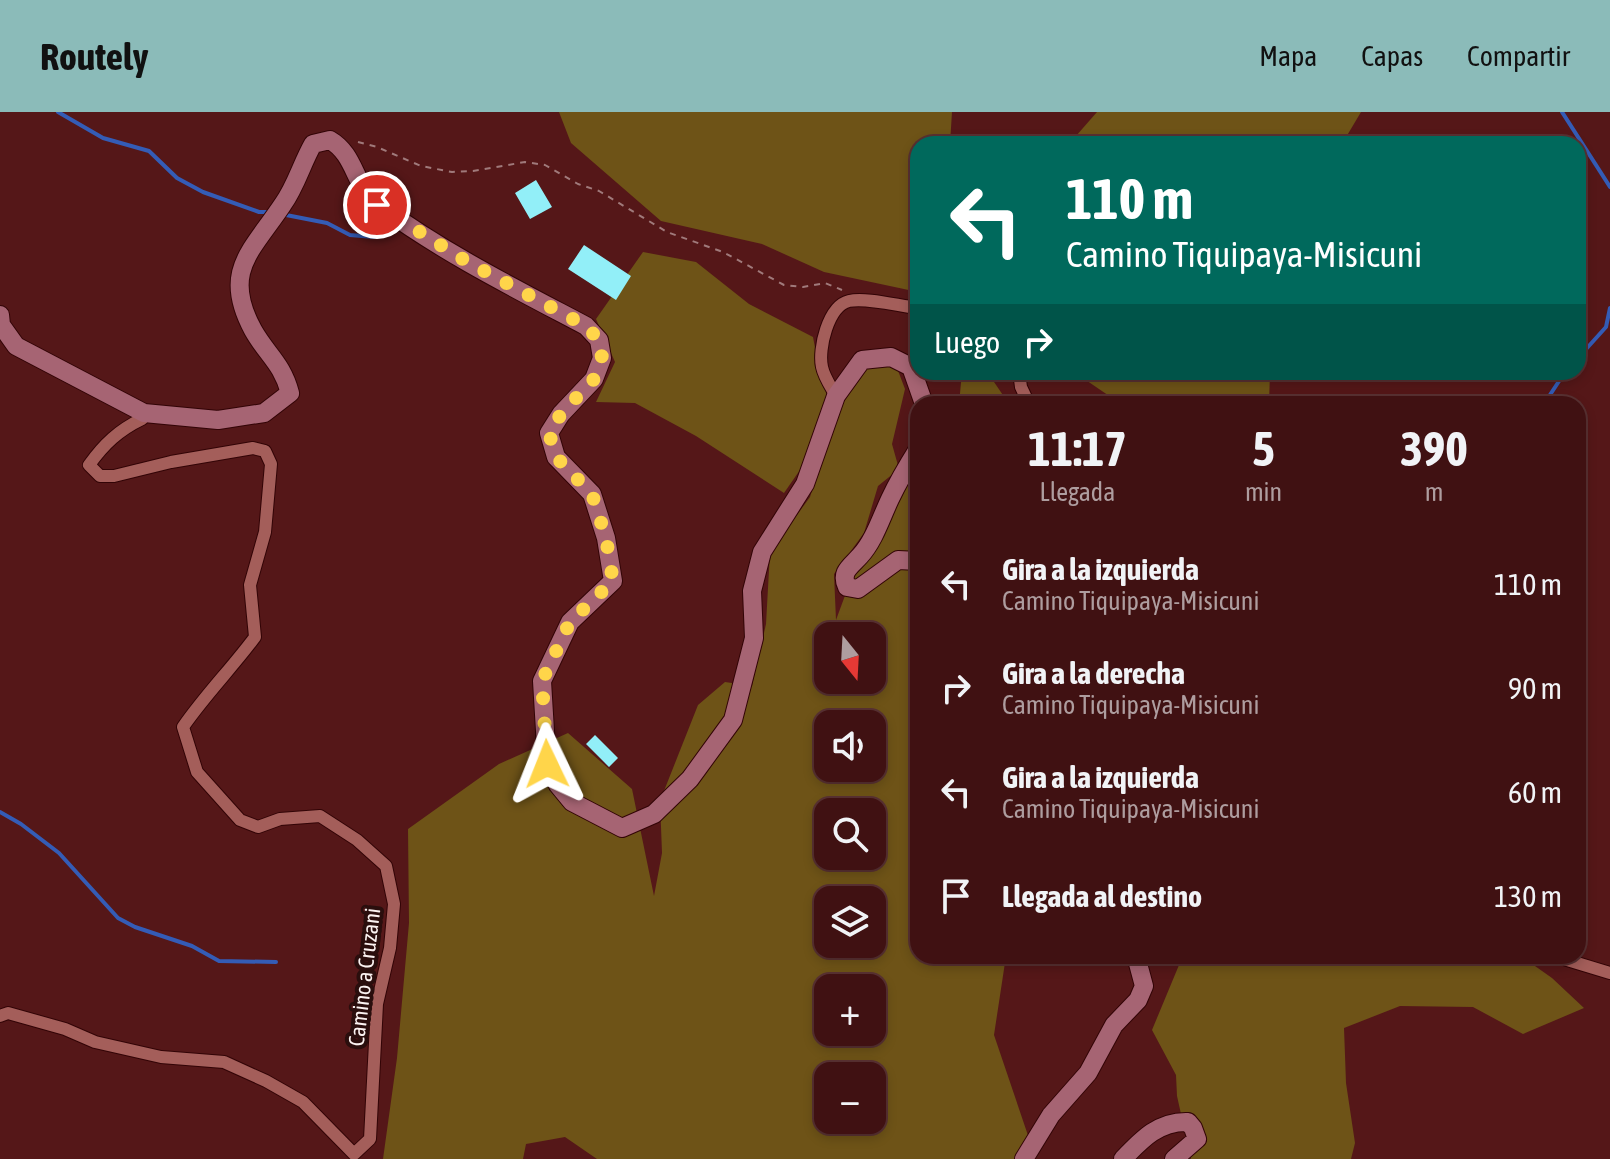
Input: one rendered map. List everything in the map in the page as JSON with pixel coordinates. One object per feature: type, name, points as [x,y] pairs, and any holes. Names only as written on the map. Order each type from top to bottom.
[{"type":"main road","points":[[0,315],[1,325],[16,346],[144,413],[218,420],[264,413],[290,393],[285,373],[254,331],[244,309],[238,282],[245,258],[284,203],[313,144],[330,140],[344,148],[361,188],[377,205],[466,261],[586,326],[599,340],[602,358],[594,379],[561,414],[549,433],[556,457],[592,494],[606,538],[613,581],[570,622],[542,681],[547,764],[572,802],[622,828],[654,814],[690,779],[733,720],[754,638],[752,591],[762,552],[805,484],[836,396],[862,360],[891,357],[910,366]]},
{"type":"main road","points":[[910,463],[867,547],[848,567],[843,577],[844,583],[847,587],[858,589],[898,560],[910,561]]},
{"type":"main road","points":[[1024,1159],[1051,1115],[1088,1073],[1114,1025],[1138,1000],[1144,986],[1138,964]]},
{"type":"main road","points":[[1123,1159],[1146,1135],[1172,1122],[1188,1122],[1197,1139],[1174,1159]]},
{"type":"street","points":[[836,396],[822,368],[821,353],[826,330],[837,308],[849,301],[910,307]]},
{"type":"street","name":"Camino a Cruzani","points":[[0,1016],[8,1013],[65,1029],[95,1042],[161,1057],[224,1062],[303,1102],[354,1154],[370,1139],[377,1004],[390,948],[394,904],[386,866],[357,840],[320,816],[280,819],[258,827],[240,820],[197,772],[183,727],[255,637],[250,585],[265,532],[271,464],[265,451],[253,448],[171,462],[114,476],[100,476],[89,465],[122,429],[142,419],[144,413]]},
{"type":"street","points":[[1580,964],[1610,973]]},
{"type":"path","points":[[358,142],[421,166],[452,172],[525,162],[545,165],[578,184],[599,191],[667,232],[723,252],[784,285],[803,287],[825,283],[844,291],[849,301]]},
{"type":"shaded area","points":[[559,112],[952,112],[950,136],[910,136],[910,290],[824,272],[762,244],[661,221],[571,143]]},
{"type":"shaded area","points":[[1097,112],[1361,112],[1347,136],[1076,136]]},
{"type":"shaded area","points":[[643,252],[696,262],[749,304],[813,337],[819,369],[829,380],[818,444],[784,493],[696,436],[635,403],[596,402],[615,362],[596,319]]},
{"type":"shaded area","points":[[876,356],[897,368],[905,389],[892,444],[899,469],[878,486],[864,533],[834,574],[836,620],[850,582],[910,477],[910,964],[1005,964],[994,1035],[1036,1159],[597,1159],[565,1137],[526,1144],[523,1159],[383,1159],[397,1058],[409,923],[408,829],[499,764],[568,733],[632,789],[654,896],[662,853],[660,801],[698,705],[725,682],[752,686],[766,624],[770,552],[810,497],[830,432],[843,403]]},
{"type":"shaded area","points":[[961,380],[993,380],[1004,396],[960,396]]},
{"type":"shaded area","points":[[1086,380],[1270,380],[1269,396],[1109,396]]},
{"type":"shaded area","points":[[1532,964],[1584,1008],[1523,1034],[1473,1007],[1400,1006],[1344,1028],[1346,1083],[1355,1143],[1351,1159],[1191,1159],[1177,1096],[1176,1075],[1152,1030],[1179,965]]},
{"type":"building","points":[[536,180],[552,207],[530,219],[515,193]]},
{"type":"building","points":[[584,245],[631,276],[616,300],[568,269]]},
{"type":"building","points":[[595,735],[618,758],[609,767],[586,744]]},
{"type":"waterway","points":[[58,112],[103,138],[149,151],[177,178],[203,192],[259,212],[268,212]]},
{"type":"waterway","points":[[1562,112],[1577,136]]},
{"type":"waterway","points":[[1586,150],[1610,187]]},
{"type":"waterway","points":[[281,214],[327,223],[350,235],[374,237]]},
{"type":"waterway","points":[[1586,349],[1606,327],[1610,308]]},
{"type":"waterway","points":[[1549,396],[1560,380]]},
{"type":"waterway","points":[[0,812],[59,853],[118,918],[135,927],[192,946],[219,961],[276,962]]},
{"type":"route","points":[[377,205],[466,261],[586,326],[599,340],[602,358],[594,379],[561,414],[549,433],[556,457],[592,494],[606,538],[613,581],[570,622],[542,681],[547,764]]}]
